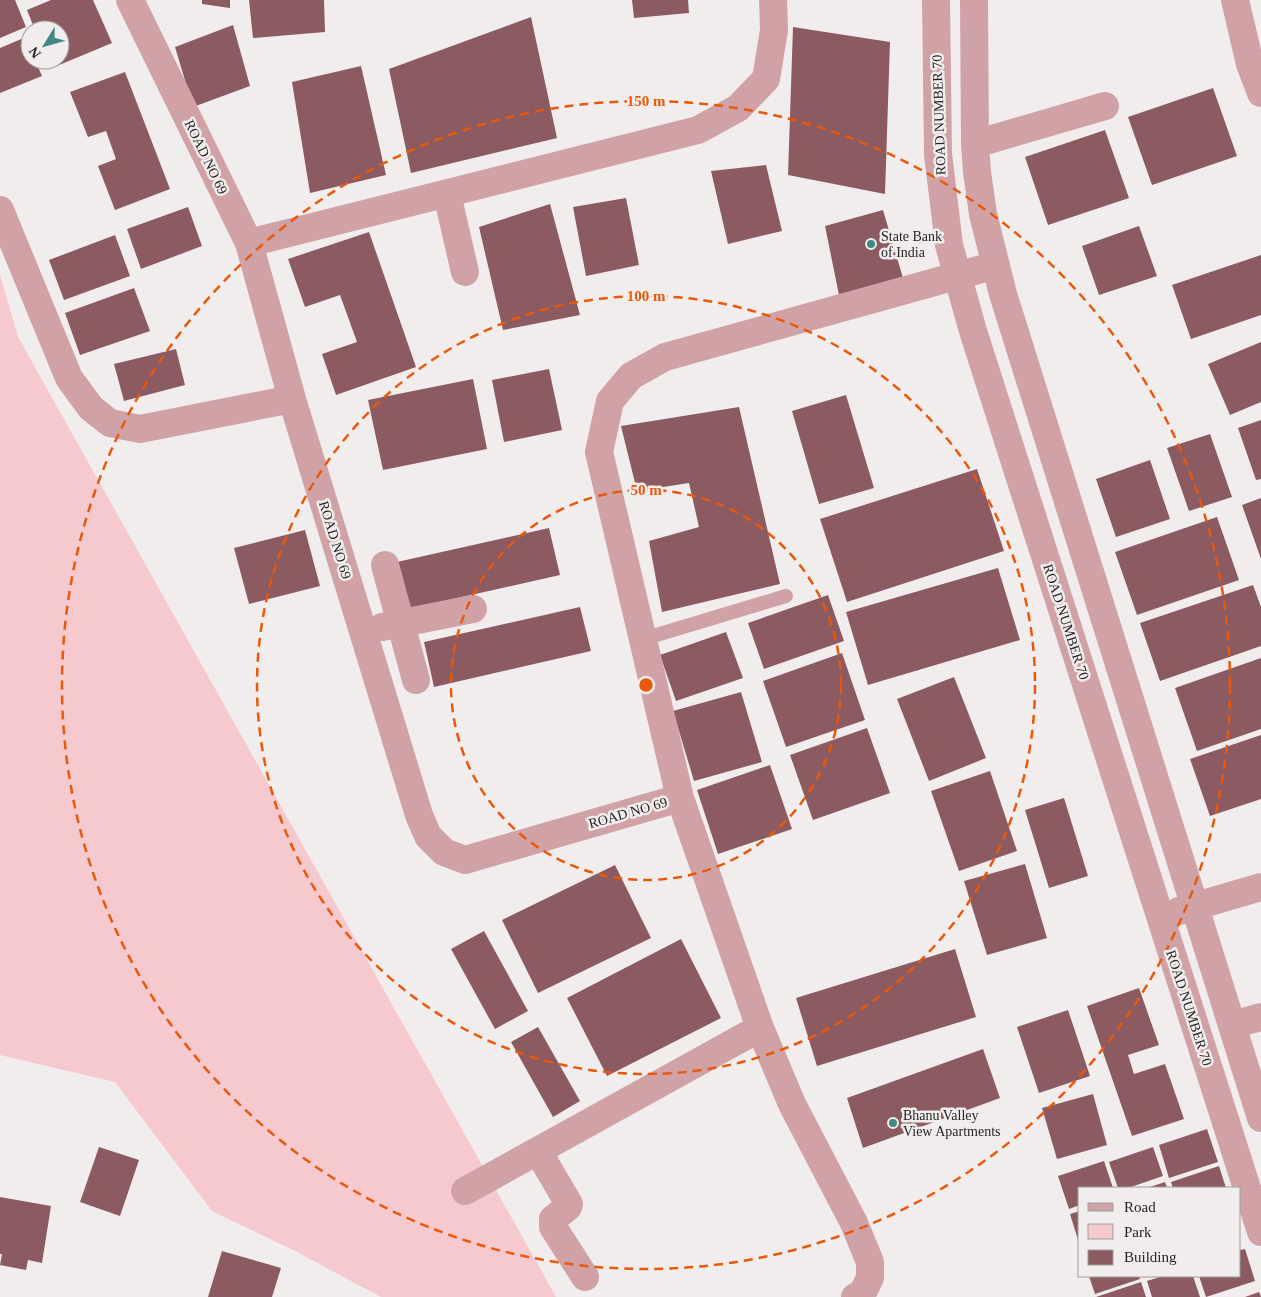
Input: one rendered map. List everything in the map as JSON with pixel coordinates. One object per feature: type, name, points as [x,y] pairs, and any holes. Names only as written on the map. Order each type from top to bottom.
[{"type":"street","name":"ROAD NO 69","points":[[130,0],[249,243],[292,399],[419,815],[428,836],[444,852],[465,860],[680,798]]},
{"type":"street","points":[[249,243],[698,130],[738,108],[766,79],[774,30],[774,0]]},
{"type":"street","name":"ROAD NUMBER 70","points":[[936,0],[938,154],[950,245],[957,276],[1261,1232]]},
{"type":"street","points":[[974,0],[975,144],[977,172],[983,214],[1003,294],[1261,1118]]},
{"type":"street","points":[[1235,0],[1250,64],[1261,93]]},
{"type":"street","points":[[975,144],[1105,106]]},
{"type":"street","points":[[447,194],[465,272]]},
{"type":"street","points":[[0,210],[69,378],[91,408],[110,423],[140,429],[292,399]]},
{"type":"street","points":[[855,1297],[863,1292],[870,1278],[870,1262],[854,1223],[792,1104],[760,1028],[680,798],[599,452],[610,401],[631,376],[665,357],[996,265]]},
{"type":"street","points":[[348,582],[386,569],[416,680]]},
{"type":"street","points":[[363,631],[473,609]]},
{"type":"street","points":[[1160,917],[1261,887]]},
{"type":"street","points":[[1232,1025],[1261,1017]]},
{"type":"street","points":[[465,1191],[760,1028]]},
{"type":"street","points":[[538,1151],[569,1204],[568,1207],[555,1215],[553,1227],[585,1277]]},
{"type":"lane","points":[[643,639],[786,596]]},
{"type":"green space","points":[[0,275],[18,337],[556,1297],[381,1297],[295,1251],[212,1211],[115,1082],[0,1055]]},
{"type":"building","points":[[0,0],[15,0],[23,20],[20,20],[20,30],[0,38]]},
{"type":"building","points":[[51,0],[93,0],[112,43],[70,60],[70,20],[31,20],[27,10]]},
{"type":"building","points":[[202,0],[230,0],[230,8],[202,4]]},
{"type":"building","points":[[249,0],[324,0],[325,32],[253,38]]},
{"type":"building","points":[[632,0],[688,0],[689,13],[634,18]]},
{"type":"building","points":[[531,17],[557,138],[411,173],[389,69]]},
{"type":"building","points":[[233,25],[250,86],[193,107],[175,47]]},
{"type":"building","points":[[793,27],[890,42],[885,194],[788,175]]},
{"type":"building","points":[[20,40],[20,70],[39,70],[42,76],[0,93],[0,48]]},
{"type":"building","points":[[361,66],[386,175],[310,193],[292,82]]},
{"type":"building","points":[[125,72],[170,189],[115,210],[98,166],[116,159],[106,131],[88,137],[70,92]]},
{"type":"building","points":[[1213,88],[1237,156],[1152,185],[1128,117]]},
{"type":"building","points":[[1105,130],[1129,198],[1048,225],[1025,157]]},
{"type":"building","points":[[766,165],[782,231],[728,244],[711,171]]},
{"type":"building","points":[[626,198],[639,265],[586,276],[573,207]]},
{"type":"building","points":[[550,204],[580,315],[503,330],[479,227]]},
{"type":"building","points":[[188,207],[202,246],[141,269],[127,229]]},
{"type":"building","points":[[883,210],[903,278],[839,295],[825,226]]},
{"type":"building","points":[[1139,226],[1157,276],[1099,295],[1082,246]]},
{"type":"building","points":[[369,232],[416,367],[336,395],[322,354],[357,342],[340,295],[305,307],[288,259]]},
{"type":"building","points":[[115,235],[130,276],[64,300],[49,260]]},
{"type":"building","points":[[1261,255],[1261,315],[1191,339],[1172,285]]},
{"type":"building","points":[[134,288],[150,331],[80,355],[65,313]]},
{"type":"building","points":[[1261,342],[1261,402],[1230,415],[1208,364]]},
{"type":"building","points":[[176,349],[185,385],[124,401],[114,364]]},
{"type":"building","points":[[549,369],[562,430],[504,442],[492,380]]},
{"type":"building","points":[[473,379],[487,449],[383,470],[368,400]]},
{"type":"building","points":[[846,395],[874,488],[819,504],[792,411]]},
{"type":"building","points":[[739,407],[780,584],[662,612],[649,541],[699,527],[689,483],[637,491],[621,426]]},
{"type":"building","points":[[1261,420],[1261,479],[1256,480],[1238,428]]},
{"type":"building","points":[[1210,434],[1232,497],[1189,511],[1167,448]]},
{"type":"building","points":[[1150,460],[1170,519],[1116,537],[1096,479]]},
{"type":"building","points":[[977,469],[1004,551],[847,602],[820,519]]},
{"type":"building","points":[[1261,498],[1261,559],[1242,505]]},
{"type":"building","points":[[1217,517],[1239,580],[1137,615],[1115,552]]},
{"type":"building","points":[[549,528],[560,575],[408,609],[397,562]]},
{"type":"building","points":[[305,530],[320,586],[249,604],[234,548]]},
{"type":"building","points":[[998,568],[1020,640],[868,685],[846,612]]},
{"type":"building","points":[[1253,585],[1261,607],[1261,646],[1160,681],[1140,623]]},
{"type":"building","points":[[828,595],[844,641],[764,669],[748,623]]},
{"type":"building","points":[[580,607],[591,651],[434,687],[424,642]]},
{"type":"building","points":[[726,632],[743,678],[676,701],[660,655]]},
{"type":"building","points":[[842,653],[865,720],[786,747],[763,681]]},
{"type":"building","points":[[1261,658],[1261,729],[1197,751],[1175,688]]},
{"type":"building","points":[[954,677],[986,758],[929,781],[897,699]]},
{"type":"building","points":[[741,692],[762,762],[694,781],[673,711]]},
{"type":"building","points":[[867,728],[890,793],[813,820],[790,755]]},
{"type":"building","points":[[1261,735],[1261,799],[1210,816],[1190,759]]},
{"type":"building","points":[[770,765],[792,829],[718,854],[697,790]]},
{"type":"building","points":[[990,771],[1017,851],[959,871],[931,791]]},
{"type":"building","points":[[1064,798],[1088,876],[1049,888],[1025,810]]},
{"type":"building","points":[[1025,864],[1047,938],[987,955],[964,881]]},
{"type":"building","points":[[615,865],[651,938],[538,993],[502,920]]},
{"type":"building","points":[[484,931],[528,1011],[495,1029],[451,949]]},
{"type":"building","points":[[681,939],[721,1018],[607,1076],[567,998]]},
{"type":"building","points":[[955,949],[976,1017],[817,1066],[796,998]]},
{"type":"building","points":[[1139,988],[1159,1045],[1128,1055],[1134,1074],[1165,1064],[1184,1119],[1132,1136],[1087,1006]]},
{"type":"building","points":[[1068,1010],[1090,1076],[1039,1093],[1017,1027]]},
{"type":"building","points":[[538,1027],[580,1101],[553,1117],[511,1042]]},
{"type":"building","name":"Bhanu Valley View Apartments","points":[[983,1049],[1000,1098],[863,1148],[847,1098]]},
{"type":"building","points":[[1093,1094],[1107,1145],[1057,1159],[1042,1108]]},
{"type":"building","points":[[1207,1129],[1218,1162],[1169,1178],[1159,1145]]},
{"type":"building","points":[[99,1147],[139,1160],[120,1216],[80,1202]]},
{"type":"building","points":[[1153,1147],[1163,1176],[1131,1187],[1118,1187],[1109,1162]]},
{"type":"building","points":[[1104,1161],[1113,1187],[1078,1187],[1078,1206],[1069,1209],[1058,1176]]},
{"type":"building","points":[[1219,1166],[1226,1187],[1173,1187],[1171,1182]]},
{"type":"building","points":[[1165,1182],[1167,1187],[1150,1187]]},
{"type":"building","points":[[0,1197],[51,1206],[42,1263],[28,1260],[26,1270],[0,1265],[2,1254],[0,1254]]},
{"type":"building","points":[[1078,1212],[1078,1240],[1070,1214]]},
{"type":"building","points":[[1245,1249],[1255,1281],[1206,1297],[1199,1277],[1241,1277],[1241,1250]]},
{"type":"building","points":[[222,1251],[281,1268],[272,1297],[208,1297]]},
{"type":"building","points":[[1089,1277],[1139,1277],[1140,1279],[1095,1294]]},
{"type":"building","points":[[1160,1277],[1193,1277],[1200,1297],[1152,1297],[1147,1281]]},
{"type":"building","points":[[1141,1282],[1146,1297],[1096,1297]]},
{"type":"building","points":[[1259,1292],[1261,1297],[1245,1297]]},
{"type":"place","name":"State Bank of India","points":[[871,244]]},
{"type":"place","name":"Bhanu Valley View Apartments","points":[[893,1123]]}]
